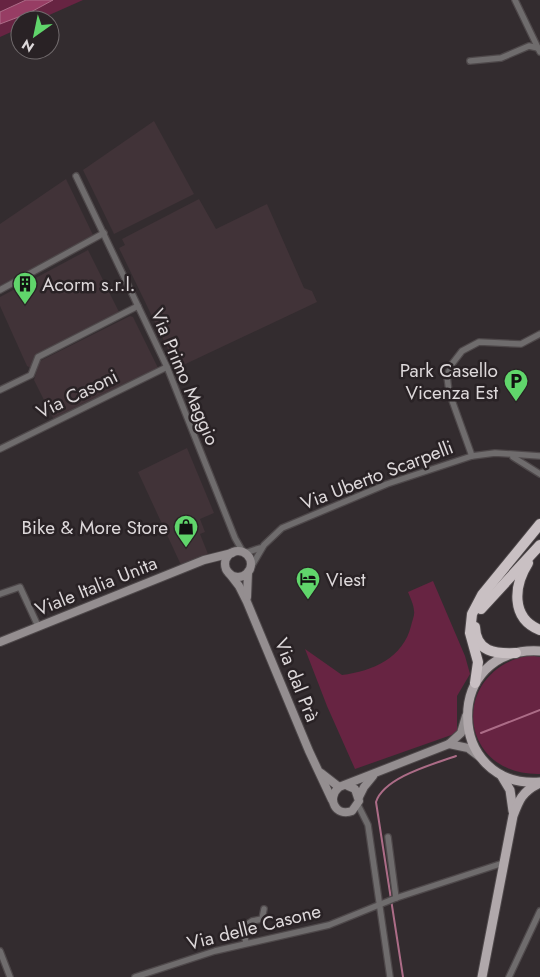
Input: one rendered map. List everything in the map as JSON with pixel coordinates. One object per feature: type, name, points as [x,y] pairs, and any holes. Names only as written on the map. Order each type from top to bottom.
[{"type":"highway","points":[[475,683],[478,662],[470,634],[472,614],[482,595],[540,524]]},
{"type":"highway","points":[[539,546],[522,573],[516,591],[520,613],[540,630]]},
{"type":"highway","points":[[516,653],[496,653],[485,649],[476,634],[476,622],[479,612],[487,600],[539,546]]},
{"type":"main road","points":[[540,651],[516,653],[489,666],[475,683],[469,696],[466,714],[469,734],[483,759],[499,772],[521,781],[540,782]]},
{"type":"main road","points":[[499,772],[510,790],[513,816]]},
{"type":"main road","points":[[482,977],[513,816],[520,797],[526,790],[540,782]]},
{"type":"street","points":[[515,0],[539,50]]},
{"type":"street","points":[[470,61],[500,58],[529,46],[539,50]]},
{"type":"street","name":"Via Primo Maggio","points":[[76,176],[166,367],[235,538],[238,552]]},
{"type":"street","points":[[0,290],[104,233]]},
{"type":"street","points":[[0,390],[31,375],[38,357],[138,306]]},
{"type":"street","points":[[472,456],[449,392],[447,376],[452,364],[462,351],[479,342],[521,344],[540,334]]},
{"type":"street","name":"Via Casoni","points":[[0,449],[166,367]]},
{"type":"street","name":"Via Uberto Scarpelli","points":[[249,570],[264,545],[282,528],[425,470],[472,456],[495,453],[540,456]]},
{"type":"street","name":"Via Uberto Scarpelli","points":[[508,455],[540,474]]},
{"type":"street","points":[[512,558],[540,516]]},
{"type":"street","name":"Via Uberto Scarpelli","points":[[238,552],[264,545]]},
{"type":"street","points":[[204,560],[241,577],[249,570],[251,561],[238,552],[225,562],[228,571]]},
{"type":"street","name":"Viale Italia Unita","points":[[0,642],[204,560],[238,552]]},
{"type":"street","name":"Via dal Prà","points":[[248,602],[249,570]]},
{"type":"street","name":"Via dal Prà","points":[[228,571],[248,602],[318,771],[332,800]]},
{"type":"street","points":[[0,594],[20,587],[38,626]]},
{"type":"street","points":[[318,771],[339,787],[348,786],[449,744],[462,733],[466,714]]},
{"type":"street","points":[[449,744],[468,748],[483,759]]},
{"type":"street","points":[[339,787],[334,793],[332,800],[339,811],[356,804],[364,786],[376,773]]},
{"type":"street","points":[[348,786],[355,790],[356,804],[368,825],[383,905],[390,977]]},
{"type":"street","points":[[388,837],[395,899]]},
{"type":"street","name":"Via delle Casone","points":[[136,977],[246,943],[329,925],[395,899],[503,863]]},
{"type":"street","points":[[246,943],[243,927],[252,921],[262,919],[264,909]]},
{"type":"street","points":[[509,977],[540,911]]},
{"type":"street","points":[[0,952],[10,977]]},
{"type":"shaded area","points":[[0,0],[83,0],[60,10],[10,10],[10,32],[0,37]]},
{"type":"shaded area","points":[[26,0],[53,0],[35,10],[10,10],[10,20],[0,24],[0,12]]},
{"type":"shaded area","points":[[154,121],[194,194],[114,234],[83,170]]},
{"type":"shaded area","points":[[66,179],[94,237],[0,287],[0,224]]},
{"type":"shaded area","points":[[199,199],[216,229],[267,204],[304,288],[312,291],[317,302],[177,368],[119,248],[125,245],[122,239]]},
{"type":"shaded area","points":[[88,250],[120,314],[34,357],[31,368],[27,366],[0,306],[0,297]]},
{"type":"shaded area","points":[[130,316],[133,317],[159,370],[55,422],[34,380],[40,361]]},
{"type":"shaded area","points":[[187,448],[214,513],[200,519],[205,532],[200,534],[208,554],[181,565],[138,472]]},
{"type":"shaded area","points":[[433,581],[465,656],[470,674],[457,696],[457,733],[355,769],[327,706],[305,649],[342,675],[365,670],[385,661],[401,647],[411,626],[414,613],[413,604],[408,592]]},
{"type":"shaded area","points":[[529,655],[540,657],[540,774],[513,770],[493,759],[479,742],[473,722],[475,701],[485,681],[503,665]]},
{"type":"waterway","points":[[481,733],[540,710]]},
{"type":"waterway","points":[[403,977],[376,802],[381,793],[399,779],[423,767],[456,756]]},
{"type":"place","name":"Acorm s.r.l.","points":[[25,305]]},
{"type":"place","name":"Park Casello Vicenza Est","points":[[516,402]]},
{"type":"place","name":"Bike & More Store","points":[[186,548]]},
{"type":"place","name":"Viest","points":[[308,600]]}]
